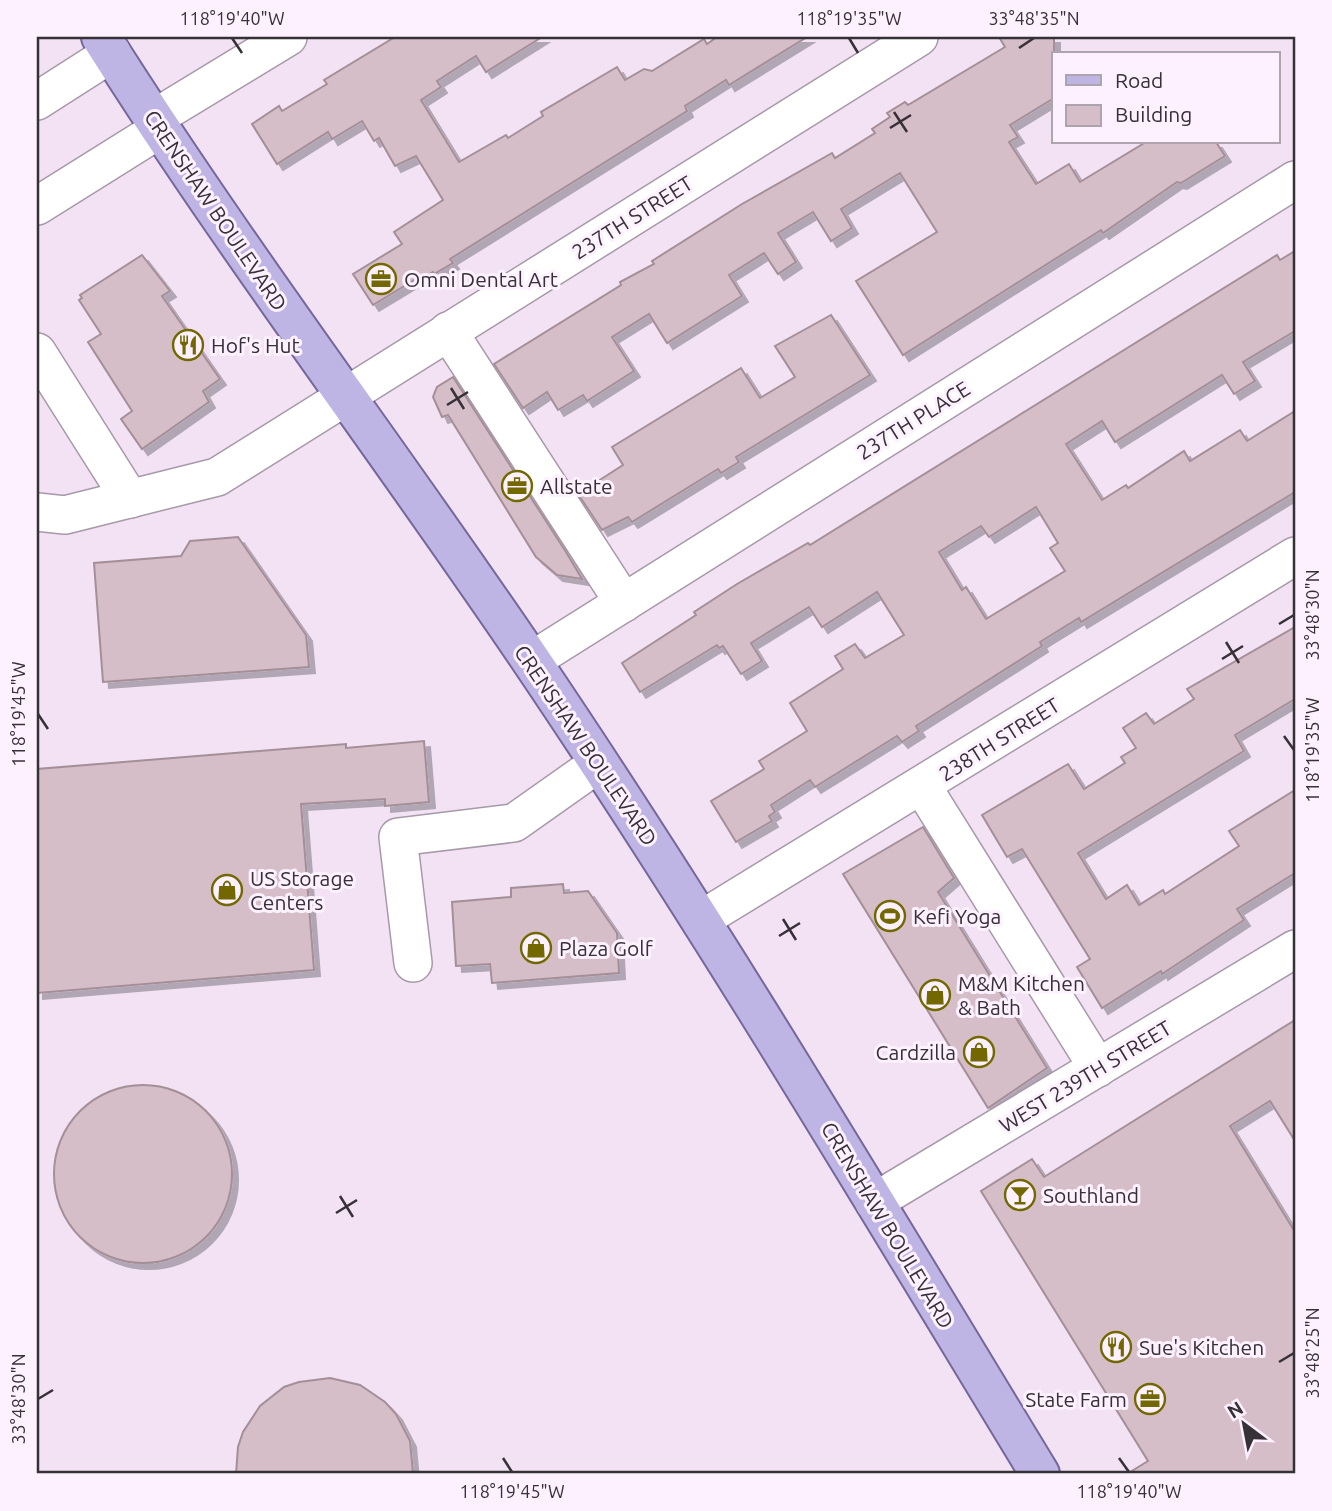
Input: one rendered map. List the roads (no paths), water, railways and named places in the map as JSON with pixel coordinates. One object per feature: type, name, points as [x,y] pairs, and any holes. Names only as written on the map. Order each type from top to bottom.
[{"type":"main road","name":"CRENSHAW BOULEVARD","points":[[106,45],[156,124],[531,661],[702,919],[1040,1474]]},
{"type":"street","points":[[37,206],[288,37]]},
{"type":"street","name":"237TH STREET","points":[[37,512],[65,515],[217,477],[919,37]]},
{"type":"street","points":[[37,101],[106,45]]},
{"type":"street","name":"237TH PLACE","points":[[531,661],[1295,180]]},
{"type":"street","points":[[448,331],[624,603]]},
{"type":"street","points":[[37,352],[130,499]]},
{"type":"street","name":"238TH STREET","points":[[702,919],[1295,556]]},
{"type":"street","points":[[413,963],[398,838],[514,824],[599,764]]},
{"type":"street","points":[[922,786],[1098,1068]]},
{"type":"street","name":"WEST 239TH STREET","points":[[874,1202],[1098,1068],[1292,957]]},
{"type":"place","name":"Omni Dental Art","points":[[381,279]]},
{"type":"place","name":"Hof's Hut","points":[[188,345]]},
{"type":"place","name":"Allstate","points":[[517,486]]},
{"type":"place","name":"US Storage Centers","points":[[227,890]]},
{"type":"place","name":"Kefi Yoga","points":[[890,916]]},
{"type":"place","name":"Plaza Golf","points":[[536,948]]},
{"type":"place","name":"M&M Kitchen & Bath","points":[[935,995]]},
{"type":"place","name":"Cardzilla","points":[[979,1052]]},
{"type":"place","name":"Southland","points":[[1020,1195]]},
{"type":"place","name":"Sue's Kitchen","points":[[1116,1347]]},
{"type":"place","name":"State Farm","points":[[1150,1399]]}]
